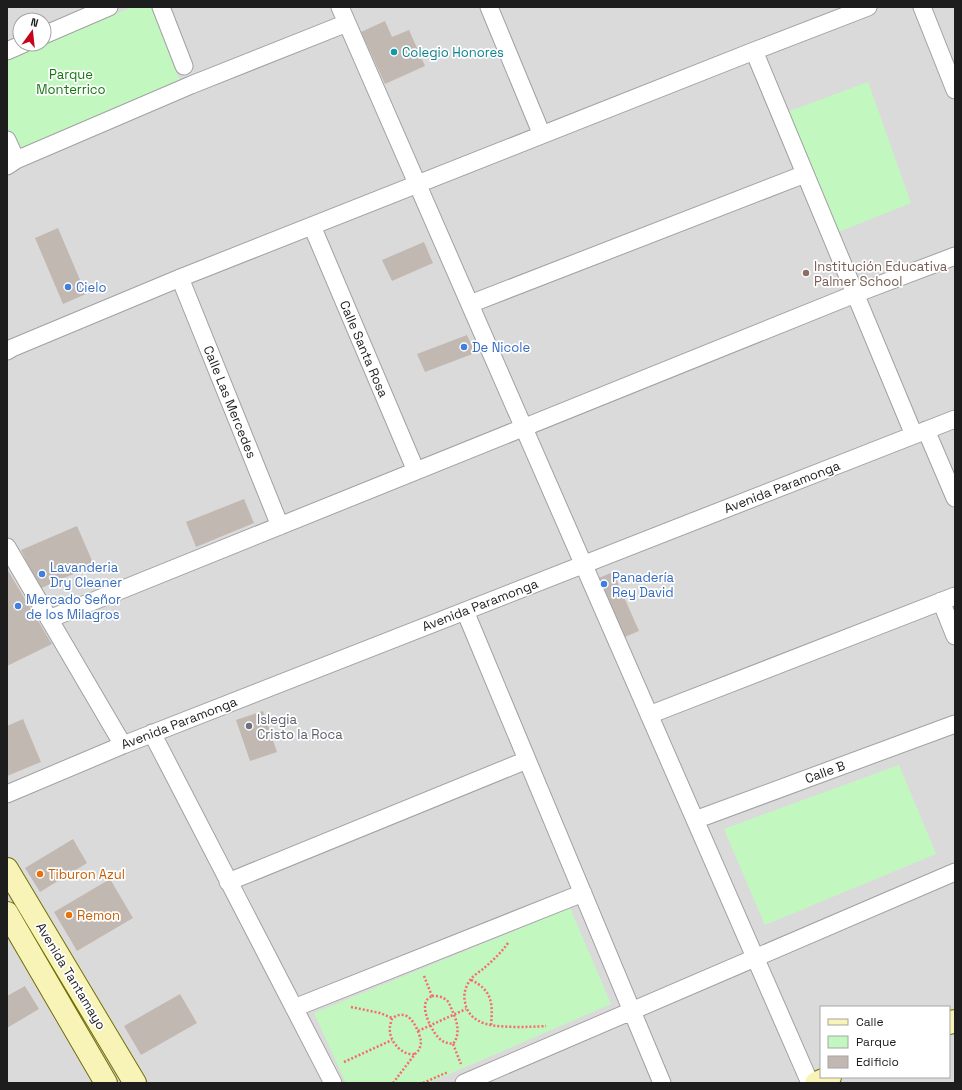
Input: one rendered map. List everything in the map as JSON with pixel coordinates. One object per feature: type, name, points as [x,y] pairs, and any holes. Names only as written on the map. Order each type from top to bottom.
[{"type":"street","points":[[52,32],[109,7]]},
{"type":"street","points":[[160,7],[184,66]]},
{"type":"street","points":[[340,7],[810,1083]]},
{"type":"street","points":[[7,351],[180,278],[868,7]]},
{"type":"street","points":[[922,7],[955,90]]},
{"type":"street","points":[[494,8],[542,135]]},
{"type":"street","points":[[7,140],[12,163],[191,85],[347,24]]},
{"type":"street","points":[[754,51],[855,294],[920,433],[955,498]]},
{"type":"street","points":[[470,304],[805,174]]},
{"type":"street","name":"Calle Santa Rosa","points":[[312,226],[416,471]]},
{"type":"street","points":[[49,619],[855,294],[955,256]]},
{"type":"street","name":"Calle Las Mercedes","points":[[180,278],[280,526]]},
{"type":"street","name":"Avenida Paramonga","points":[[7,794],[123,745],[955,419]]},
{"type":"street","points":[[7,546],[123,745]]},
{"type":"street","points":[[649,715],[948,599],[955,636]]},
{"type":"street","points":[[465,611],[662,1083]]},
{"type":"street","name":"Calle B","points":[[695,820],[955,724]]},
{"type":"street","points":[[152,734],[333,1083]]},
{"type":"street","points":[[228,882],[527,760]]},
{"type":"street","name":"Avenida Tantamayo","points":[[7,869],[135,1083]]},
{"type":"street","points":[[464,1083],[955,872]]},
{"type":"street","points":[[294,1008],[583,893]]},
{"type":"street","name":"Avenida Tantamayo","points":[[7,913],[106,1083]]},
{"type":"street","points":[[816,1083],[828,1078]]},
{"type":"path","points":[[512,938],[502,952],[470,980],[465,989],[464,998],[466,1009],[480,1022],[491,1025],[513,1027],[550,1026]]},
{"type":"path","points":[[422,972],[432,996]]},
{"type":"path","points":[[470,980],[479,984],[487,992],[491,1000],[491,1025]]},
{"type":"path","points":[[432,996],[444,998],[449,1003],[454,1014],[457,1032],[456,1040],[453,1044],[445,1043],[439,1039],[430,1026],[425,1004],[432,996]]},
{"type":"path","points":[[350,1006],[380,1013],[393,1018]]},
{"type":"path","points":[[418,1031],[466,1009]]},
{"type":"path","points":[[393,1083],[419,1050],[421,1042],[418,1031],[411,1018],[398,1014],[392,1019],[390,1025],[392,1040],[404,1052],[409,1055],[415,1054]]},
{"type":"path","points":[[340,1064],[392,1040]]},
{"type":"path","points":[[453,1044],[462,1066]]},
{"type":"path","points":[[423,1083],[449,1072]]},
{"type":"shaded area","points":[[7,7],[955,7],[955,1083],[7,1083]]},
{"type":"green space","name":"Parque Monterrico","points":[[132,7],[151,7],[181,84],[19,153],[7,126],[7,59],[24,52],[52,52],[52,40]]},
{"type":"green space","points":[[868,82],[911,203],[836,233],[787,112]]},
{"type":"green space","points":[[899,765],[936,854],[765,925],[724,829]]},
{"type":"green space","points":[[570,908],[611,1004],[429,1083],[346,1083],[314,1013]]},
{"type":"building","name":"Colegio Honores","points":[[385,21],[392,37],[409,30],[425,66],[385,84],[361,32]]},
{"type":"building","points":[[58,228],[86,294],[63,304],[35,238]]},
{"type":"building","points":[[424,242],[433,263],[392,281],[382,260]]},
{"type":"building","points":[[467,335],[475,353],[425,372],[417,354]]},
{"type":"building","points":[[244,499],[254,523],[196,547],[186,522]]},
{"type":"building","points":[[77,526],[94,565],[39,589],[21,550]]},
{"type":"building","name":"Mercado Señor de los Milagros","points":[[7,569],[52,644],[7,666]]},
{"type":"building","points":[[613,572],[639,631],[620,639],[594,580]]},
{"type":"building","points":[[263,711],[277,752],[250,761],[236,720]]},
{"type":"building","points":[[23,719],[41,762],[7,776],[7,726]]},
{"type":"building","points":[[73,839],[87,863],[40,892],[25,868]]},
{"type":"building","points":[[110,879],[133,918],[77,951],[54,912]]},
{"type":"building","points":[[25,986],[39,1009],[7,1028],[7,996]]},
{"type":"building","points":[[180,994],[197,1023],[141,1055],[124,1026]]},
{"type":"place","name":"Colegio Honores","points":[[394,52]]},
{"type":"place","name":"Institución Educativa Palmer School","points":[[806,273]]},
{"type":"place","name":"Cielo","points":[[68,287]]},
{"type":"place","name":"De Nicole","points":[[464,347]]},
{"type":"place","name":"Lavanderia Dry Cleaner","points":[[42,574]]},
{"type":"place","name":"Panadería Rey David","points":[[604,584]]},
{"type":"place","name":"Mercado Señor de los Milagros","points":[[18,606]]},
{"type":"place","name":"Islegia Cristo la Roca","points":[[249,726]]},
{"type":"place","name":"Tiburon Azul","points":[[40,874]]},
{"type":"place","name":"Remon","points":[[69,915]]}]
